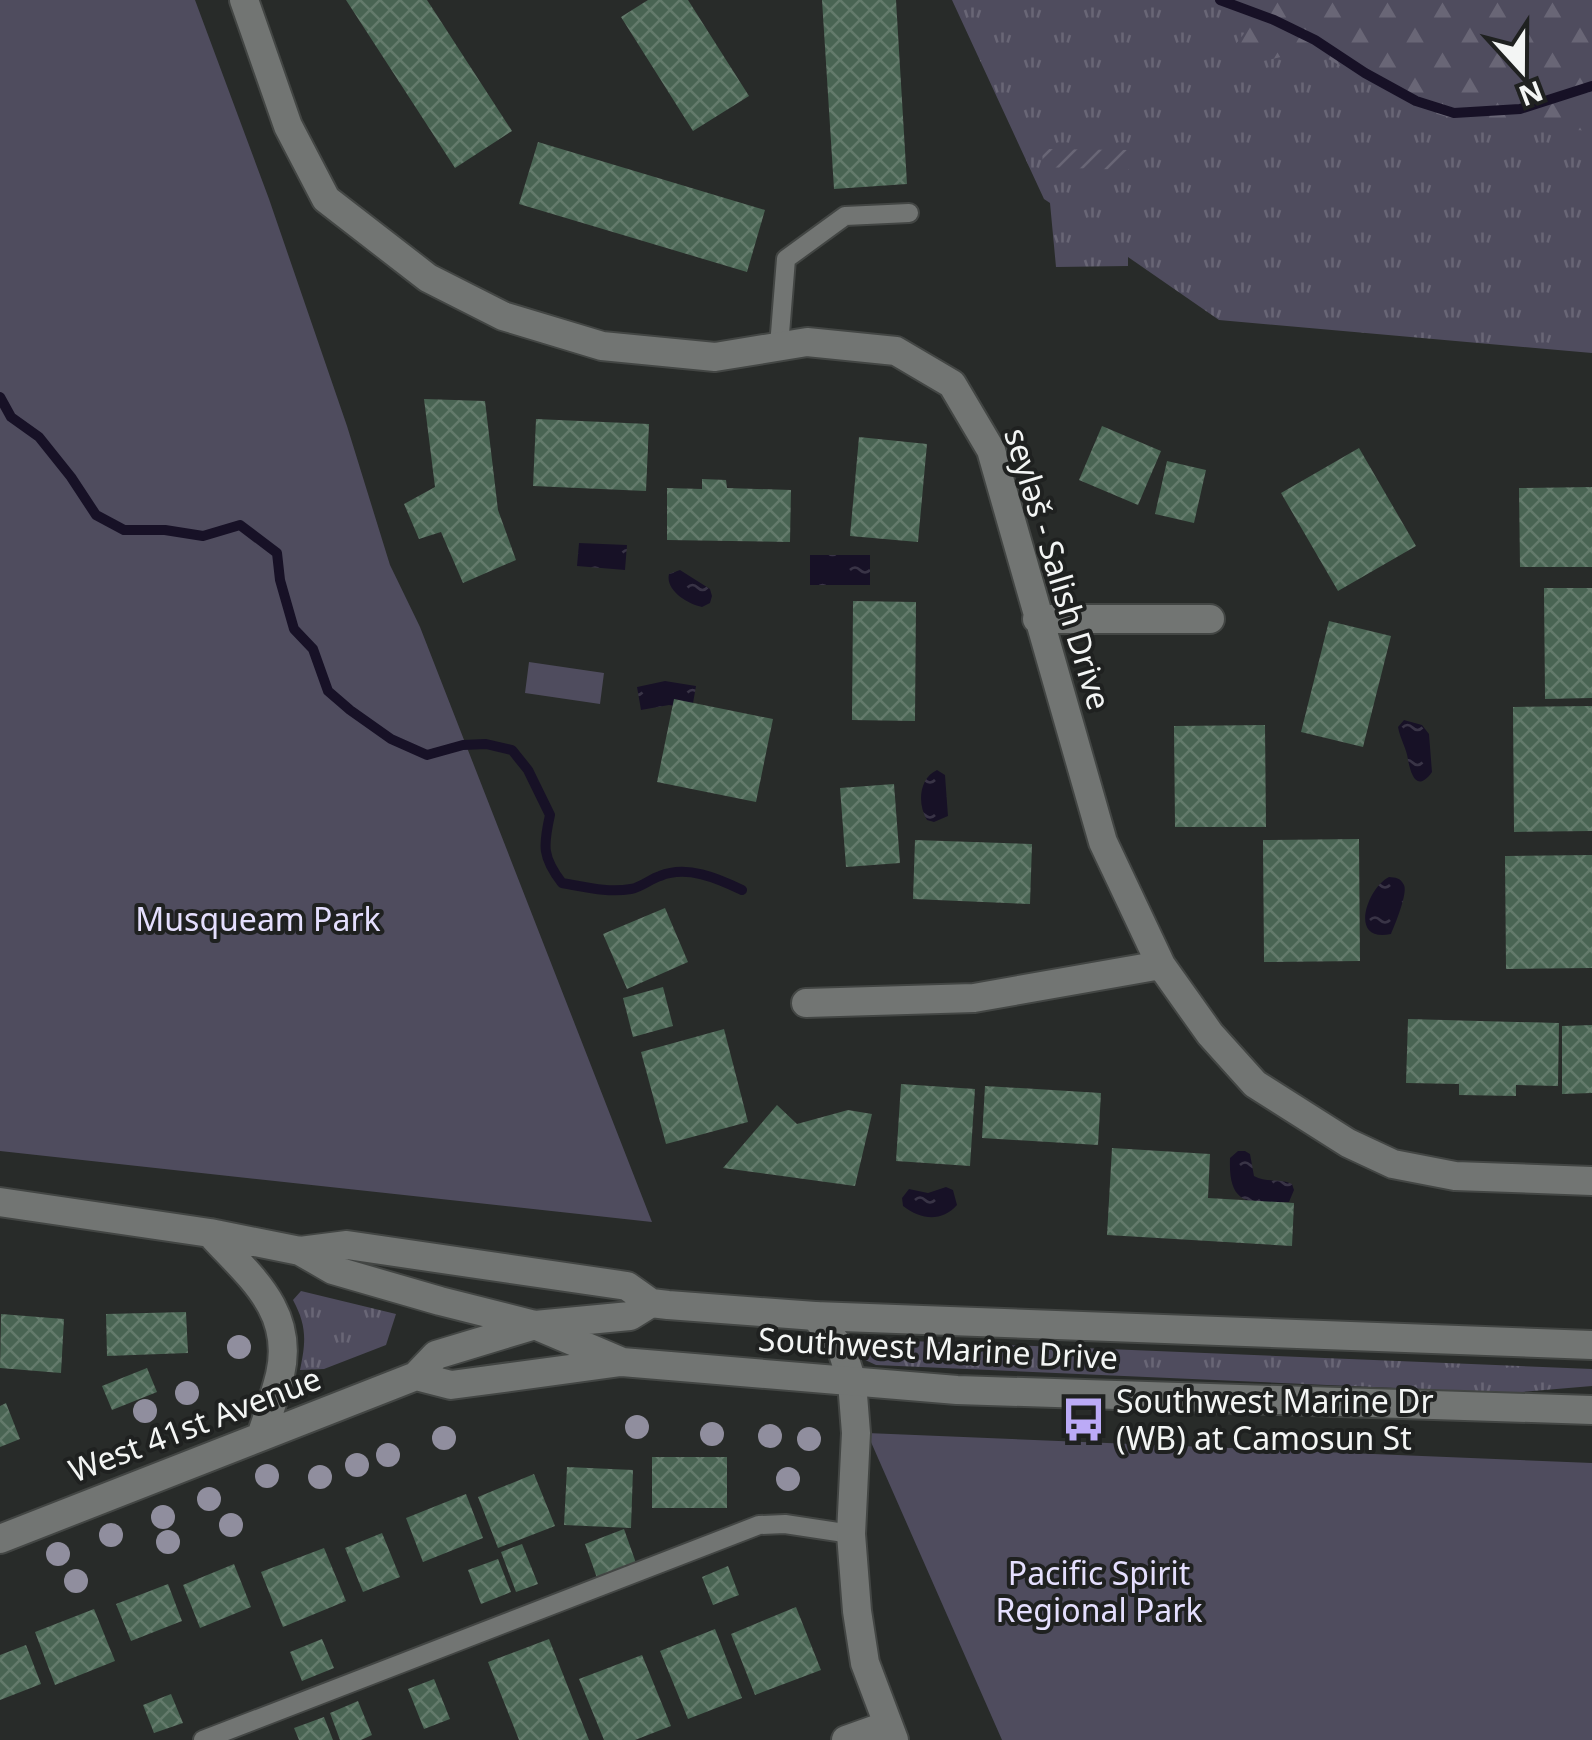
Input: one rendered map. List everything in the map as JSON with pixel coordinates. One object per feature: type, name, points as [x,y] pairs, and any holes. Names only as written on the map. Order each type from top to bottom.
[{"type":"main road","name":"seyləš - Salish Drive","points":[[244,0],[288,126],[326,199],[428,278],[503,316],[602,346],[715,357],[808,342],[896,351],[952,384],[991,450],[1103,842],[1160,965],[1210,1034],[1255,1084],[1348,1143],[1393,1164],[1456,1176],[1592,1182]]},
{"type":"main road","points":[[1037,619],[1210,619]]},
{"type":"main road","points":[[806,1003],[974,998],[1160,965]]},
{"type":"main road","name":"Southwest Marine Drive","points":[[0,1202],[210,1233],[300,1251],[333,1270],[536,1325],[622,1362],[957,1390],[1592,1410]]},
{"type":"main road","points":[[210,1233],[264,1292],[282,1329],[280,1373],[262,1436]]},
{"type":"main road","name":"Southwest Marine Drive","points":[[300,1251],[347,1244],[627,1286],[651,1303],[815,1316],[1592,1345]]},
{"type":"main road","name":"West 41st Avenue","points":[[0,1539],[416,1376],[436,1355],[536,1325],[630,1316],[651,1303]]},
{"type":"main road","points":[[815,1316],[842,1350],[852,1382],[856,1433],[851,1534],[856,1611],[866,1663],[891,1732],[846,1740]]},
{"type":"main road","name":"West 41st Avenue","points":[[416,1376],[451,1385],[622,1362]]},
{"type":"lane","points":[[780,346],[786,259],[845,216],[910,213]]},
{"type":"lane","points":[[202,1740],[760,1525],[785,1524],[851,1534]]},
{"type":"green space","name":"Musqueam Park","points":[[0,0],[195,0],[269,199],[390,565],[420,627],[652,1222],[0,1151]]},
{"type":"green space","points":[[952,0],[1592,0],[1592,353],[1219,320],[1128,257],[1128,266],[1056,267],[1050,203],[1044,199]]},
{"type":"green space","points":[[1255,0],[1592,0],[1592,131],[1454,119],[1389,93],[1312,50],[1237,64],[1229,53],[1246,31]]},
{"type":"green space","points":[[1042,149],[1128,150],[1129,170],[1043,167]]},
{"type":"green space","points":[[529,662],[604,673],[600,704],[525,693]]},
{"type":"green space","points":[[301,1291],[396,1314],[386,1345],[324,1369],[300,1370],[304,1334],[293,1300]]},
{"type":"green space","points":[[862,1339],[1592,1369],[1592,1386],[1510,1393],[876,1365],[852,1348]]},
{"type":"green space","name":"Pacific Spirit Regional Park","points":[[867,1433],[1592,1463],[1592,1740],[1002,1740]]},
{"type":"water","points":[[579,543],[627,545],[625,570],[577,566]]},
{"type":"water","points":[[810,555],[870,555],[870,585],[810,585]]},
{"type":"water","points":[[680,570],[710,589],[710,603],[696,605],[674,591],[669,574]]},
{"type":"water","points":[[665,681],[696,686],[692,709],[669,705],[641,710],[637,687]]},
{"type":"water","points":[[1404,720],[1422,725],[1429,734],[1432,772],[1422,781],[1415,779],[1409,766],[1398,727]]},
{"type":"water","points":[[937,770],[945,775],[948,816],[934,822],[927,820],[921,799],[926,779]]},
{"type":"water","points":[[1389,877],[1401,881],[1404,895],[1391,934],[1377,935],[1365,923],[1366,913],[1374,891]]},
{"type":"water","points":[[1238,1151],[1250,1154],[1254,1176],[1292,1184],[1289,1202],[1253,1201],[1238,1194],[1230,1174],[1230,1158]]},
{"type":"water","points":[[946,1187],[953,1190],[957,1205],[945,1214],[924,1216],[903,1206],[902,1198],[909,1189],[928,1193]]},
{"type":"building","points":[[346,0],[427,0],[512,131],[455,168]]},
{"type":"building","points":[[648,0],[688,0],[749,96],[693,131],[621,17]]},
{"type":"building","points":[[822,0],[896,0],[907,184],[834,189]]},
{"type":"building","points":[[538,142],[765,210],[747,272],[519,204]]},
{"type":"building","points":[[424,399],[485,401],[498,510],[516,560],[463,583],[441,532],[419,539],[404,504],[435,487]]},
{"type":"building","points":[[536,419],[649,424],[646,491],[533,486]]},
{"type":"building","points":[[1102,426],[1161,451],[1138,505],[1079,480]]},
{"type":"building","points":[[859,437],[927,444],[918,542],[850,536]]},
{"type":"building","points":[[1359,448],[1416,546],[1338,591],[1281,493]]},
{"type":"building","points":[[1167,461],[1206,470],[1194,523],[1155,514]]},
{"type":"building","points":[[702,479],[726,480],[727,488],[791,490],[790,542],[667,540],[667,488],[702,489]]},
{"type":"building","points":[[1592,487],[1592,567],[1520,567],[1519,488]]},
{"type":"building","points":[[1544,588],[1592,588],[1592,698],[1545,699]]},
{"type":"building","points":[[853,601],[916,602],[915,721],[852,720]]},
{"type":"building","points":[[1329,621],[1391,636],[1363,747],[1301,732]]},
{"type":"building","points":[[674,699],[773,719],[756,802],[657,782]]},
{"type":"building","points":[[1592,706],[1592,831],[1514,832],[1513,707]]},
{"type":"building","points":[[1265,725],[1266,827],[1175,827],[1174,726]]},
{"type":"building","points":[[894,784],[900,863],[846,867],[840,788]]},
{"type":"building","points":[[1359,839],[1360,961],[1264,962],[1263,840]]},
{"type":"building","points":[[915,840],[1032,844],[1030,904],[913,899]]},
{"type":"building","points":[[1592,855],[1592,968],[1506,969],[1505,856]]},
{"type":"building","points":[[665,908],[688,962],[627,989],[603,934]]},
{"type":"building","points":[[663,987],[673,1026],[633,1037],[623,998]]},
{"type":"building","points":[[1408,1019],[1559,1023],[1558,1086],[1516,1085],[1516,1096],[1459,1095],[1459,1084],[1406,1083]]},
{"type":"building","points":[[1592,1025],[1592,1093],[1562,1094],[1562,1026]]},
{"type":"building","points":[[724,1029],[748,1122],[666,1144],[641,1052]]},
{"type":"building","points":[[901,1084],[975,1089],[970,1166],[896,1161]]},
{"type":"building","points":[[985,1086],[1101,1093],[1098,1145],[982,1138]]},
{"type":"building","points":[[777,1105],[797,1124],[848,1110],[872,1114],[855,1186],[723,1168]]},
{"type":"building","points":[[1112,1148],[1210,1154],[1208,1198],[1294,1203],[1292,1246],[1107,1235]]},
{"type":"building","points":[[186,1312],[188,1353],[107,1356],[106,1314]]},
{"type":"building","points":[[1,1314],[64,1319],[61,1373],[0,1368]]},
{"type":"building","points":[[147,1368],[157,1392],[112,1410],[102,1386]]},
{"type":"building","points":[[6,1403],[20,1439],[0,1447],[0,1406]]},
{"type":"building","points":[[652,1457],[727,1457],[727,1508],[652,1508]]},
{"type":"building","points":[[567,1467],[633,1470],[631,1528],[564,1525]]},
{"type":"building","points":[[534,1474],[555,1526],[498,1548],[478,1497]]},
{"type":"building","points":[[466,1494],[483,1538],[423,1562],[406,1518]]},
{"type":"building","points":[[624,1529],[636,1563],[597,1578],[585,1544]]},
{"type":"building","points":[[382,1533],[400,1577],[363,1592],[345,1548]]},
{"type":"building","points":[[522,1544],[538,1584],[516,1592],[501,1552]]},
{"type":"building","points":[[324,1548],[346,1601],[283,1627],[261,1572]]},
{"type":"building","points":[[498,1559],[511,1592],[481,1604],[468,1570]]},
{"type":"building","points":[[234,1564],[251,1607],[200,1628],[183,1585]]},
{"type":"building","points":[[728,1566],[739,1595],[713,1605],[702,1577]]},
{"type":"building","points":[[168,1584],[182,1621],[131,1641],[116,1604]]},
{"type":"building","points":[[796,1607],[821,1670],[755,1695],[731,1634]]},
{"type":"building","points":[[94,1609],[115,1661],[55,1685],[35,1632]]},
{"type":"building","points":[[715,1629],[742,1698],[688,1719],[660,1651]]},
{"type":"building","points":[[322,1639],[334,1668],[302,1681],[290,1652]]},
{"type":"building","points":[[549,1639],[589,1740],[519,1740],[488,1662]]},
{"type":"building","points":[[26,1645],[41,1684],[0,1700],[0,1655]]},
{"type":"building","points":[[642,1655],[671,1726],[635,1740],[604,1740],[579,1679]]},
{"type":"building","points":[[434,1679],[450,1719],[424,1729],[408,1689]]},
{"type":"building","points":[[171,1694],[183,1723],[154,1733],[143,1705]]},
{"type":"building","points":[[358,1701],[372,1735],[361,1740],[340,1740],[330,1713]]},
{"type":"building","points":[[324,1717],[333,1740],[299,1740],[294,1728]]},
{"type":"waterway","points":[[1220,0],[1315,40],[1416,101],[1454,113],[1520,109],[1592,86]]},
{"type":"waterway","points":[[0,397],[11,417],[39,437],[96,515],[124,530],[165,530],[203,536],[240,525],[277,553],[294,629],[313,649],[328,691],[391,739],[427,755],[463,745],[486,744],[512,750],[528,770],[550,815],[546,851],[562,883],[622,890],[670,873],[691,872],[742,890]]},
{"type":"place","name":"Southwest Marine Dr (WB) at Camosun St","points":[[1083,1420]]}]
